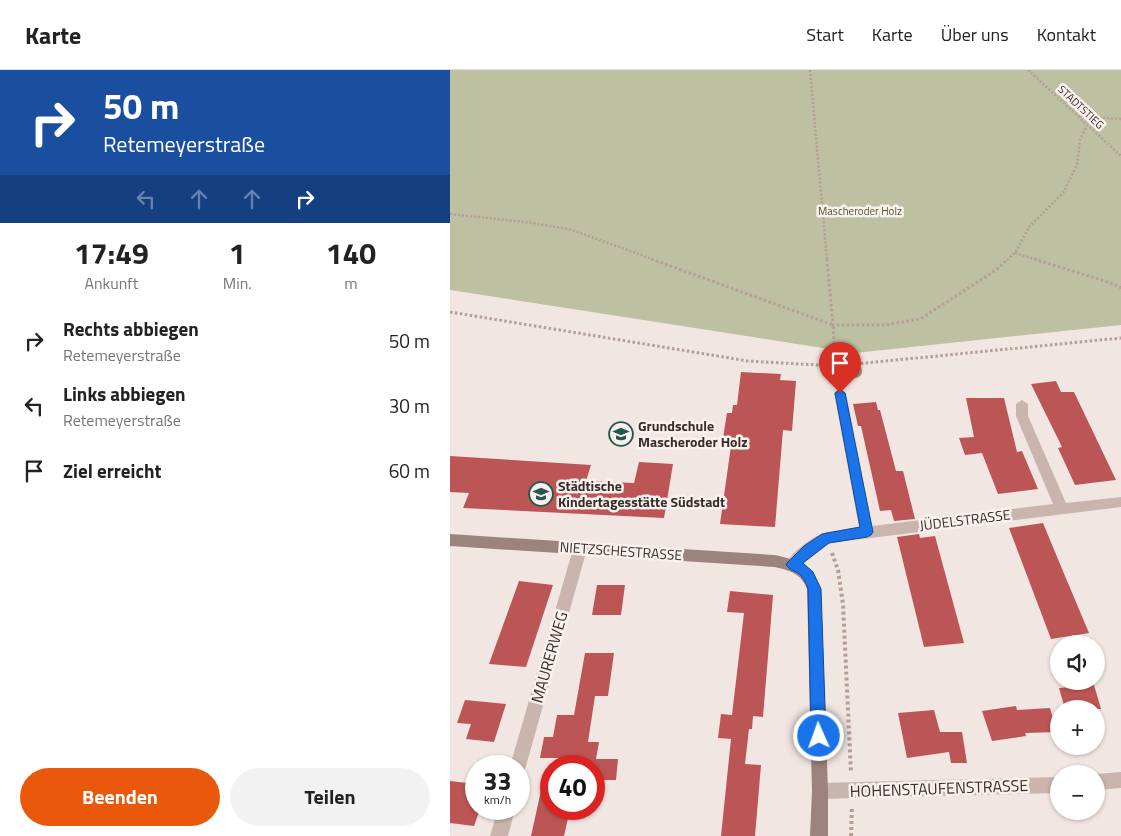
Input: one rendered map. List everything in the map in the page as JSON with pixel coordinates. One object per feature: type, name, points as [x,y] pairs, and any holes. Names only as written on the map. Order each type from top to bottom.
[{"type":"street","points":[[840,393],[867,532]]},
{"type":"street","points":[[1022,404],[1022,416],[1062,509]]},
{"type":"street","name":"JÜDELSTRASSE","points":[[827,538],[1121,502]]},
{"type":"street","points":[[819,836],[820,791],[814,589],[809,576],[803,569],[792,564],[809,549],[827,538]]},
{"type":"street","name":"NIETZSCHESTRASSE","points":[[450,540],[774,561],[792,564]]},
{"type":"street","name":"MAURERWEG","points":[[521,755],[580,549]]},
{"type":"street","points":[[1105,781],[1121,780]]},
{"type":"street","name":"HOHENSTAUFENSTRASSE","points":[[820,791],[1050,785]]},
{"type":"street","points":[[499,836],[503,820]]},
{"type":"path","points":[[810,70],[835,366]]},
{"type":"path","name":"STADTSTIEG","points":[[1028,70],[1121,156]]},
{"type":"path","points":[[1078,116],[1121,119]]},
{"type":"path","points":[[450,214],[534,223],[572,230],[833,325],[886,325],[920,319],[996,270],[1015,253],[1029,227],[1063,193],[1077,165],[1080,140],[1087,124]]},
{"type":"path","points":[[1015,253],[1121,288]]},
{"type":"path","points":[[450,312],[748,362],[835,366],[1121,338]]},
{"type":"path","points":[[827,538],[838,570],[843,604],[852,790],[851,836]]},
{"type":"green space","name":"Mascheroder Holz","points":[[450,70],[1121,70],[1121,325],[855,353],[450,290]]},
{"type":"building","points":[[741,372],[781,374],[780,380],[796,381],[792,431],[783,430],[775,527],[720,524],[732,439],[723,438],[727,413],[732,413],[733,405],[737,405]]},
{"type":"building","points":[[1056,381],[1061,392],[1074,392],[1116,480],[1075,485],[1058,448],[1062,447],[1031,384]]},
{"type":"building","points":[[966,398],[1004,398],[1017,452],[1022,451],[1038,489],[998,494],[982,453],[965,455],[959,438],[974,437]]},
{"type":"building","points":[[876,402],[878,410],[880,410],[896,471],[903,471],[915,519],[894,521],[891,510],[880,511],[861,426],[858,426],[853,404]]},
{"type":"building","points":[[450,456],[591,465],[586,481],[634,483],[639,462],[673,464],[664,518],[463,508],[469,493],[450,492]]},
{"type":"building","points":[[1043,523],[1089,633],[1050,636],[1009,528]]},
{"type":"building","points":[[919,534],[920,538],[935,536],[964,643],[924,647],[897,537]]},
{"type":"building","points":[[519,581],[553,585],[526,667],[489,664]]},
{"type":"building","points":[[597,585],[625,585],[621,615],[592,615]]},
{"type":"building","points":[[730,591],[773,595],[763,717],[753,716],[752,729],[749,729],[745,764],[761,765],[755,836],[721,836],[731,739],[718,738],[721,714],[732,715],[744,613],[727,612]]},
{"type":"building","points":[[585,653],[614,653],[608,696],[595,696],[588,742],[599,742],[597,755],[541,755],[544,737],[553,737],[557,715],[574,715]]},
{"type":"building","points":[[1060,690],[1095,690],[1098,700],[1062,700]]},
{"type":"building","points":[[465,700],[506,704],[494,742],[466,739],[471,724],[457,723]]},
{"type":"building","points":[[1016,706],[1017,710],[1050,708],[1050,732],[1025,733],[1026,736],[992,741],[982,711]]},
{"type":"building","points":[[934,710],[940,732],[962,732],[967,763],[951,763],[949,752],[907,758],[898,713]]},
{"type":"building","points":[[605,759],[618,759],[616,780],[605,780]]},
{"type":"building","points":[[450,781],[465,783],[465,820],[476,820],[474,826],[450,823]]},
{"type":"building","points":[[540,795],[540,820],[568,820],[564,836],[531,836]]},
{"type":"place","name":"Grundschule Mascheroder Holz","points":[[621,434]]},
{"type":"place","name":"Städtische Kindertagesstätte Südstadt","points":[[541,494]]},
{"type":"route","points":[[819,736],[814,589],[809,576],[803,569],[792,564],[809,549],[827,538],[867,532],[840,393]]}]
